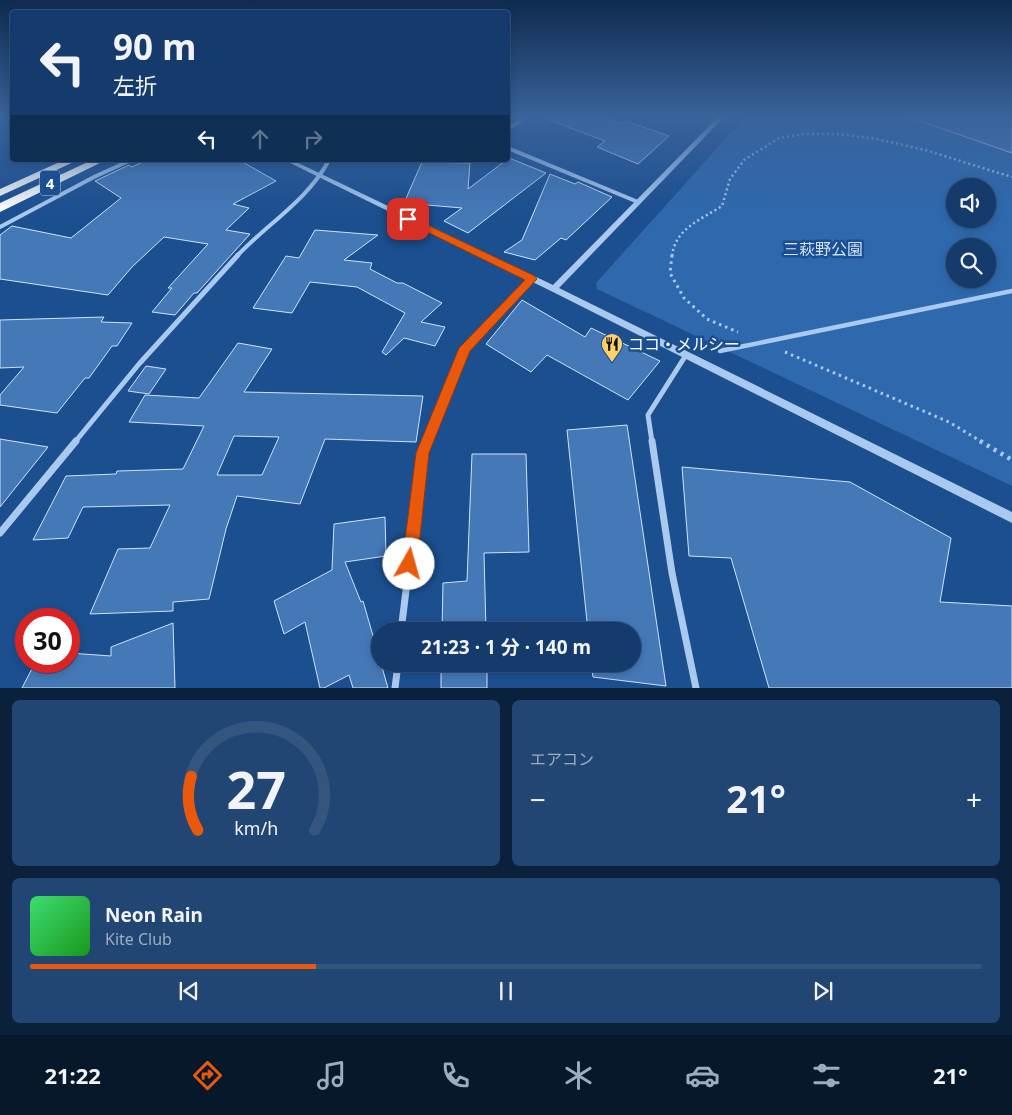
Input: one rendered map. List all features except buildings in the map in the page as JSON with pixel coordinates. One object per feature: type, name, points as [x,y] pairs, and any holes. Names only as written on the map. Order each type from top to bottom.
[{"type":"highway","name":"4","points":[[0,193],[68,162]]},
{"type":"highway","name":"4","points":[[0,208],[97,162]]},
{"type":"street","points":[[554,289],[691,148]]},
{"type":"street","points":[[510,149],[638,202]]},
{"type":"street","points":[[0,227],[126,162]]},
{"type":"street","points":[[291,162],[554,289],[1012,518]]},
{"type":"street","points":[[0,533],[139,364],[255,237],[284,214],[320,177],[328,162]]},
{"type":"street","points":[[402,622],[423,453],[465,348],[532,279]]},
{"type":"street","points":[[720,351],[1012,291]]},
{"type":"street","points":[[686,355],[648,415],[672,573],[696,688]]},
{"type":"street","points":[[396,688],[397,672]]},
{"type":"path","points":[[763,148],[744,160],[730,180],[722,206],[680,234],[673,246],[670,274],[684,298],[707,319],[949,422],[1012,460]]},
{"type":"path","points":[[917,148],[1012,177]]},
{"type":"green space","name":"三萩野公園","points":[[717,148],[1012,148],[1012,486],[597,289],[596,283]]},
{"type":"place","name":"ココ・メルシー","points":[[612,363]]},
{"type":"route","points":[[408,219],[532,279],[465,348],[423,453],[409,564]]}]
